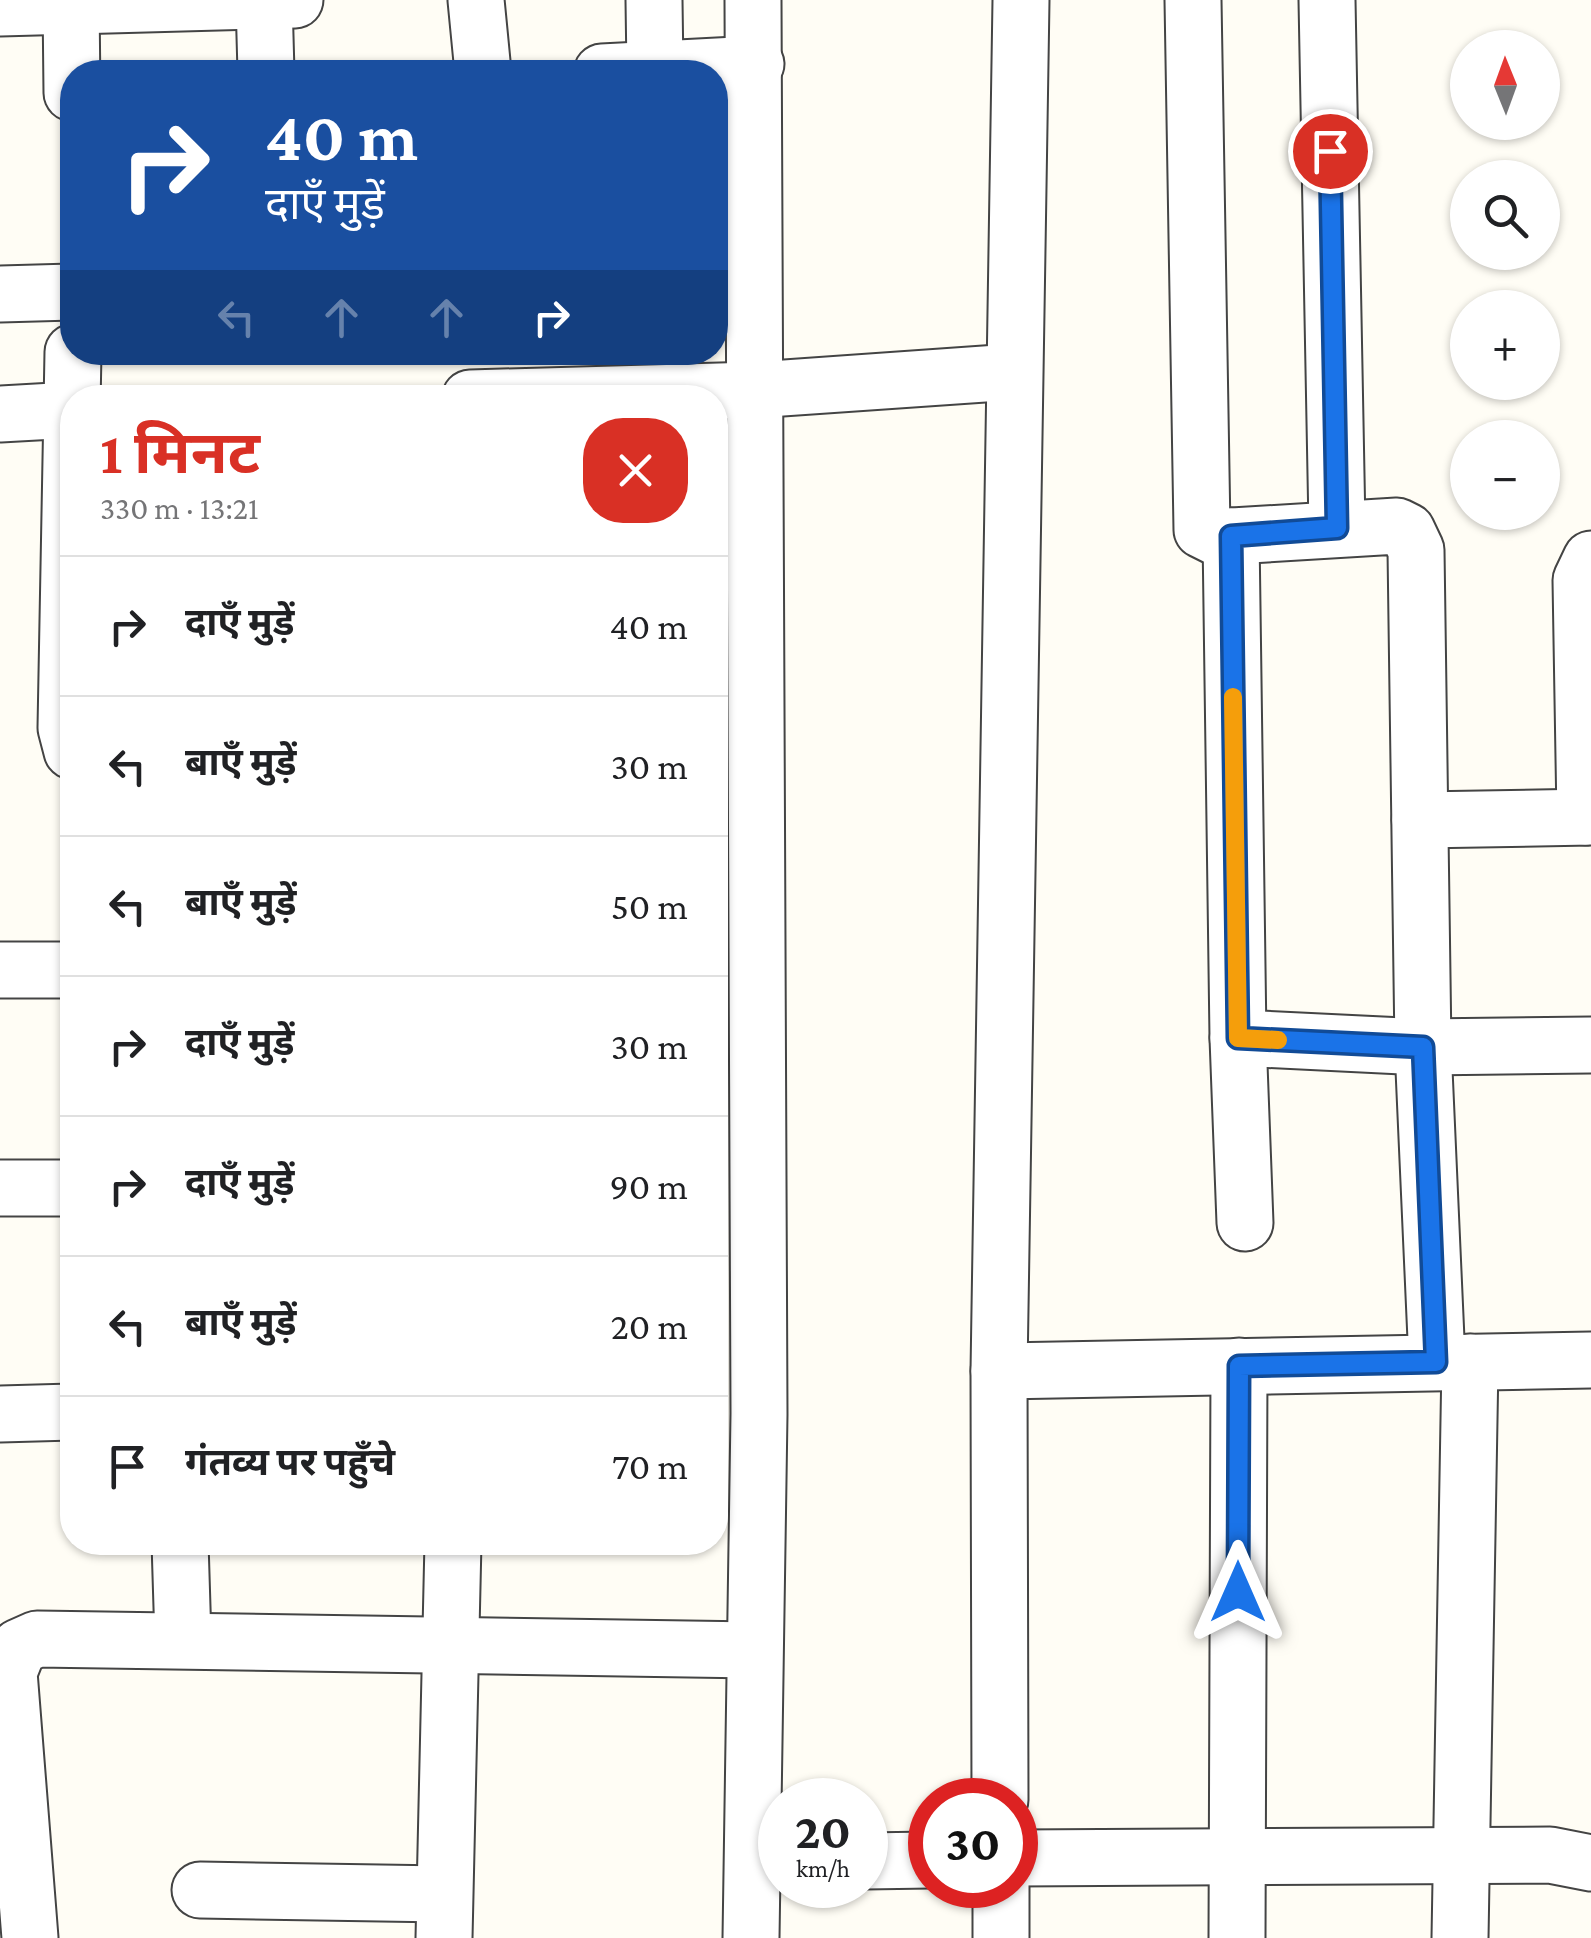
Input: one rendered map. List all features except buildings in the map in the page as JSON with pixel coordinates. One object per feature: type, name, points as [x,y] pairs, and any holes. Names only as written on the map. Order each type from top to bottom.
[{"type":"street","points":[[476,0],[482,60]]},
{"type":"street","points":[[654,0],[655,60]]},
{"type":"street","points":[[753,0],[760,1414],[754,1650],[761,1778]]},
{"type":"street","points":[[1000,1778],[999,1371],[1021,0]]},
{"type":"street","points":[[1194,0],[1200,523],[1206,534],[1231,536],[1397,526],[1414,540],[1423,1047],[1453,1362],[1460,1938]]},
{"type":"street","points":[[1328,0],[1337,528]]},
{"type":"street","points":[[0,8],[274,1],[267,60]]},
{"type":"street","points":[[71,4],[72,60]]},
{"type":"street","points":[[728,66],[756,64]]},
{"type":"street","points":[[0,294],[60,292]]},
{"type":"street","points":[[728,391],[1014,372]]},
{"type":"street","points":[[0,414],[60,411]]},
{"type":"street","points":[[1231,536],[1238,1038],[1245,1223]]},
{"type":"street","points":[[1420,820],[1588,817],[1581,580],[1591,558]]},
{"type":"street","points":[[0,970],[60,970]]},
{"type":"street","points":[[1238,1038],[1423,1047],[1591,1046]]},
{"type":"street","points":[[0,1188],[60,1188]]},
{"type":"street","points":[[999,1371],[1591,1360]]},
{"type":"street","points":[[1237,1938],[1239,1366]]},
{"type":"street","points":[[0,1414],[60,1412]]},
{"type":"street","points":[[180,1555],[183,1640]]},
{"type":"street","points":[[200,1890],[444,1916],[453,1555]]},
{"type":"street","points":[[30,1938],[10,1688],[10,1642],[451,1642],[754,1650]]},
{"type":"street","points":[[1038,1858],[1550,1856],[1591,1862]]},
{"type":"street","points":[[751,1938],[758,1903]]},
{"type":"street","points":[[1000,1908],[1001,1938]]},
{"type":"slow traffic","points":[[1233,697],[1238,1038],[1278,1040]]},
{"type":"route","points":[[1238,1592],[1239,1366],[1436,1362],[1423,1047],[1238,1038],[1231,536],[1337,528],[1330,151]]}]
